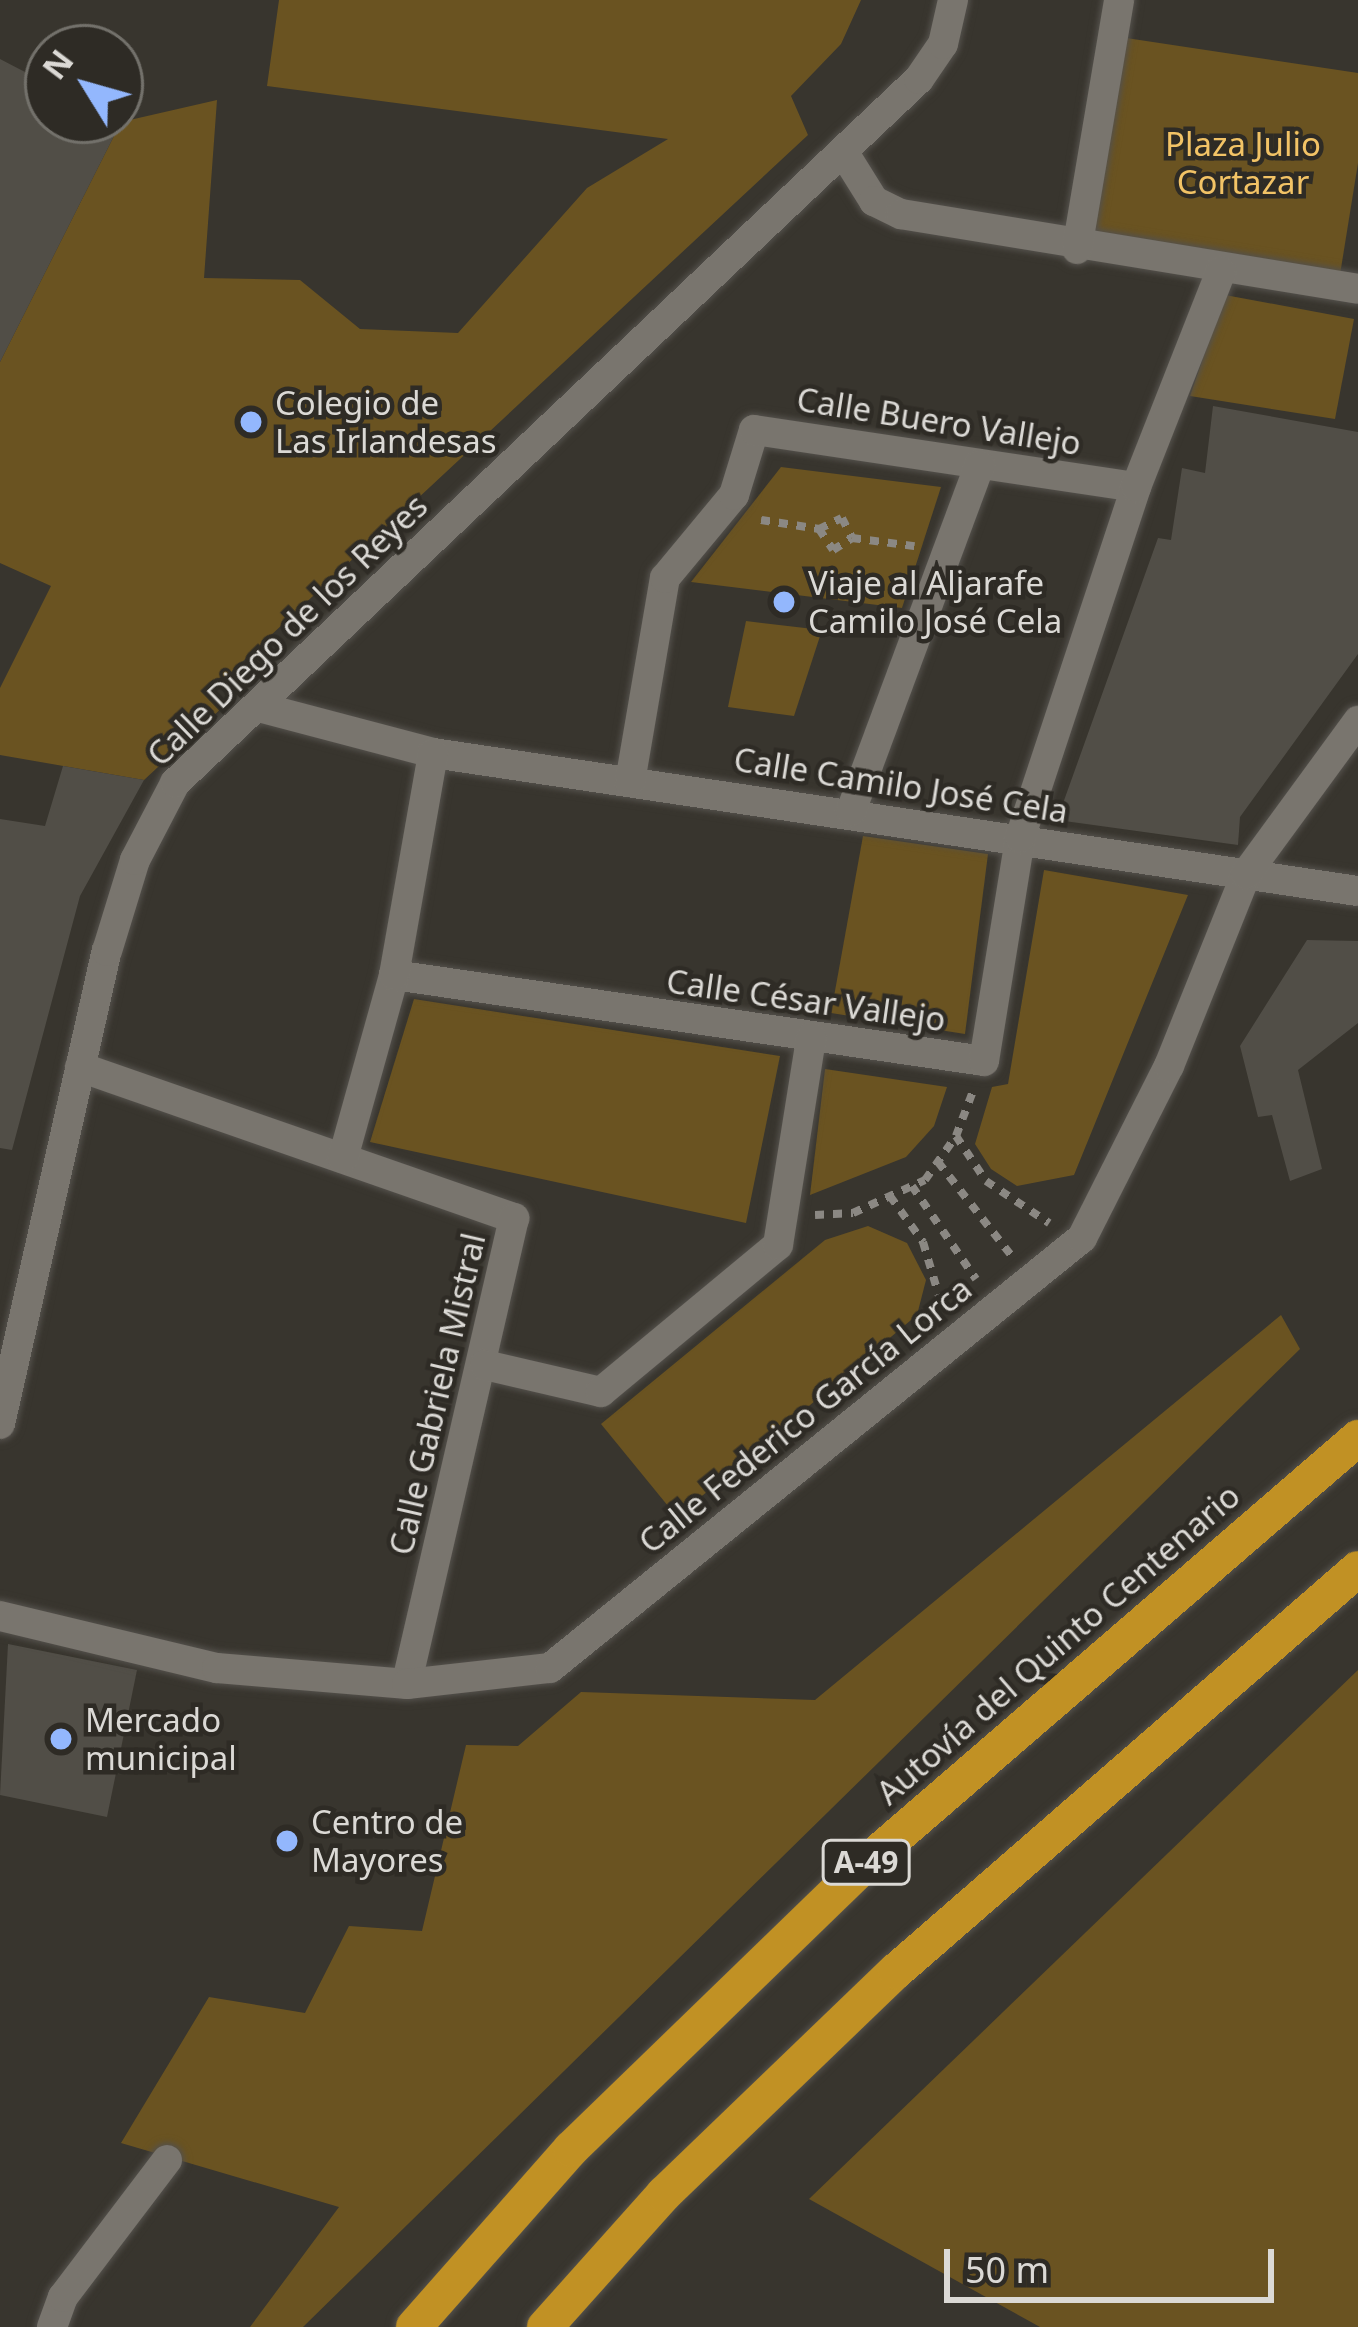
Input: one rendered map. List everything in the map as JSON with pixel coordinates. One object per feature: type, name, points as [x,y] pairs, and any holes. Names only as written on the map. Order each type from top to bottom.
[{"type":"highway","name":"Autovía del Quinto Centenario","points":[[414,2327],[571,2149],[867,1862],[1358,1438]]},
{"type":"highway","points":[[545,2327],[664,2194],[896,1971],[1358,1569]]},
{"type":"street","name":"Calle Diego de los Reyes","points":[[0,1424],[80,1067],[135,860],[175,783],[844,153],[933,59],[953,0]]},
{"type":"street","points":[[1077,249],[1119,0]]},
{"type":"street","points":[[844,153],[874,201],[901,214],[1077,249],[1358,289]]},
{"type":"street","points":[[1020,838],[1136,487],[1221,271]]},
{"type":"street","name":"Calle Buero Vallejo","points":[[630,782],[665,578],[734,495],[754,430],[1136,487]]},
{"type":"street","points":[[851,811],[980,465]]},
{"type":"street","name":"Calle Camilo José Cela","points":[[259,707],[433,753],[851,811],[1358,891]]},
{"type":"street","name":"Calle Federico García Lorca","points":[[0,1616],[217,1668],[407,1683],[550,1668],[1082,1238],[1169,1066],[1246,874],[1358,721]]},
{"type":"street","points":[[343,1158],[394,975],[433,753]]},
{"type":"street","name":"Calle César Vallejo","points":[[394,975],[984,1061],[1020,838]]},
{"type":"street","points":[[485,1365],[601,1392],[778,1245],[811,1038]]},
{"type":"street","name":"Calle Gabriela Mistral","points":[[80,1067],[514,1218],[485,1365],[407,1683]]},
{"type":"street","points":[[52,2327],[63,2297],[167,2160]]},
{"type":"path","points":[[742,516],[818,529],[842,518],[852,538]]},
{"type":"path","points":[[818,529],[833,550],[852,538],[922,547]]},
{"type":"path","points":[[782,1216],[853,1213],[912,1186],[938,1162],[956,1136],[986,1181],[1082,1238]]},
{"type":"path","points":[[938,1162],[1030,1280]]},
{"type":"path","points":[[912,1186],[996,1307]]},
{"type":"path","points":[[890,1196],[923,1242],[942,1288],[941,1351]]},
{"type":"green space","name":"Colegio de Las Irlandesas","points":[[279,0],[861,0],[841,44],[791,96],[808,135],[212,690],[225,705],[144,780],[0,755],[0,688],[51,586],[0,563],[0,362],[110,144],[144,144],[144,117],[217,100],[204,278],[300,280],[360,329],[458,333],[587,188],[668,139],[267,86]]},
{"type":"green space","name":"Plaza Julio Cortazar","points":[[1113,36],[1358,73],[1358,163],[1338,287],[1080,245]]},
{"type":"green space","points":[[1225,295],[1354,319],[1335,419],[1190,396]]},
{"type":"green space","points":[[781,467],[941,487],[902,608],[691,582]]},
{"type":"green space","points":[[746,621],[822,630],[794,716],[728,707]]},
{"type":"green space","points":[[863,836],[988,854],[965,1034],[831,1013]]},
{"type":"green space","points":[[1044,870],[1188,895],[1074,1175],[1017,1186],[991,1169],[975,1144],[992,1087],[1008,1084]]},
{"type":"green space","points":[[414,999],[780,1056],[746,1223],[370,1142]]},
{"type":"green space","points":[[825,1069],[947,1087],[934,1126],[906,1157],[810,1195]]},
{"type":"green space","points":[[868,1226],[907,1243],[926,1280],[917,1315],[677,1517],[601,1424],[825,1240]]},
{"type":"green space","points":[[1281,1315],[1300,1349],[303,2327],[250,2327],[339,2207],[121,2143],[209,1997],[305,2013],[349,1926],[422,1931],[466,1745],[518,1746],[581,1692],[815,1700]]},
{"type":"green space","points":[[1358,1670],[1358,2327],[1040,2327],[809,2199]]},
{"type":"building","points":[[0,59],[24,72],[24,144],[110,144],[0,362]]},
{"type":"building","points":[[1213,406],[1358,432],[1358,654],[1240,817],[1238,845],[1057,820],[1158,538],[1171,540],[1182,468],[1205,473]]},
{"type":"building","points":[[63,766],[144,780],[80,896],[12,1150],[0,1148],[0,819],[45,826]]},
{"type":"building","points":[[1307,940],[1358,941],[1358,1023],[1298,1070],[1322,1169],[1290,1181],[1272,1115],[1258,1117],[1240,1046]]},
{"type":"building","name":"Mercado municipal","points":[[8,1644],[137,1670],[107,1817],[0,1795]]},
{"type":"place","name":"Colegio de Las Irlandesas","points":[[251,422]]},
{"type":"place","name":"Viaje al Aljarafe Camilo José Cela","points":[[784,602]]},
{"type":"place","name":"Mercado municipal","points":[[61,1739]]},
{"type":"place","name":"Centro de Mayores","points":[[287,1841]]}]
